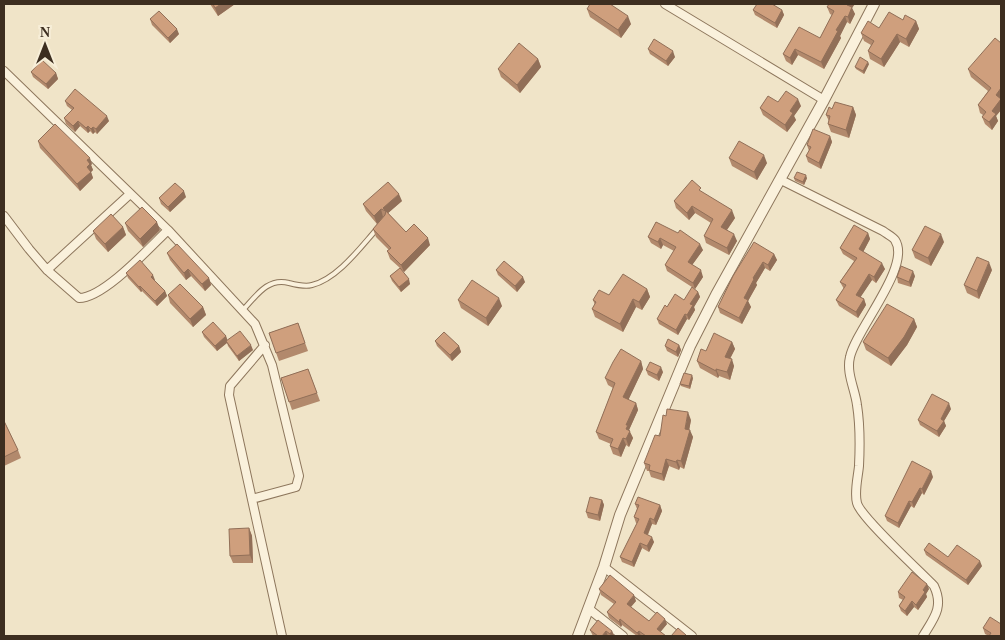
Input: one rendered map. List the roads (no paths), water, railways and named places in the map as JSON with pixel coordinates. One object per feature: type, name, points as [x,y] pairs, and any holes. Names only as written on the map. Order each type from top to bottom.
[{"type":"street","points":[[665,4],[824,100]]},
{"type":"street","points":[[578,636],[604,567],[620,516],[690,346],[874,4]]},
{"type":"street","points":[[4,71],[168,230],[255,324],[272,365],[299,476],[296,487],[252,499]]},
{"type":"street","points":[[781,180],[883,231],[895,240],[898,261],[892,278],[850,356],[848,367],[857,405],[859,424],[857,504],[866,518],[934,586],[939,596],[938,609],[923,636]]},
{"type":"street","points":[[47,270],[130,194]]},
{"type":"street","points":[[4,216],[47,270],[76,296],[86,297],[120,276],[168,230]]},
{"type":"street","points":[[264,345],[230,386],[229,395],[282,636]]},
{"type":"street","points":[[604,567],[692,636]]},
{"type":"street","points":[[589,609],[624,636]]},
{"type":"lane","points":[[243,310],[271,282],[281,281],[306,286],[315,285],[334,273],[355,254],[379,226]]}]
